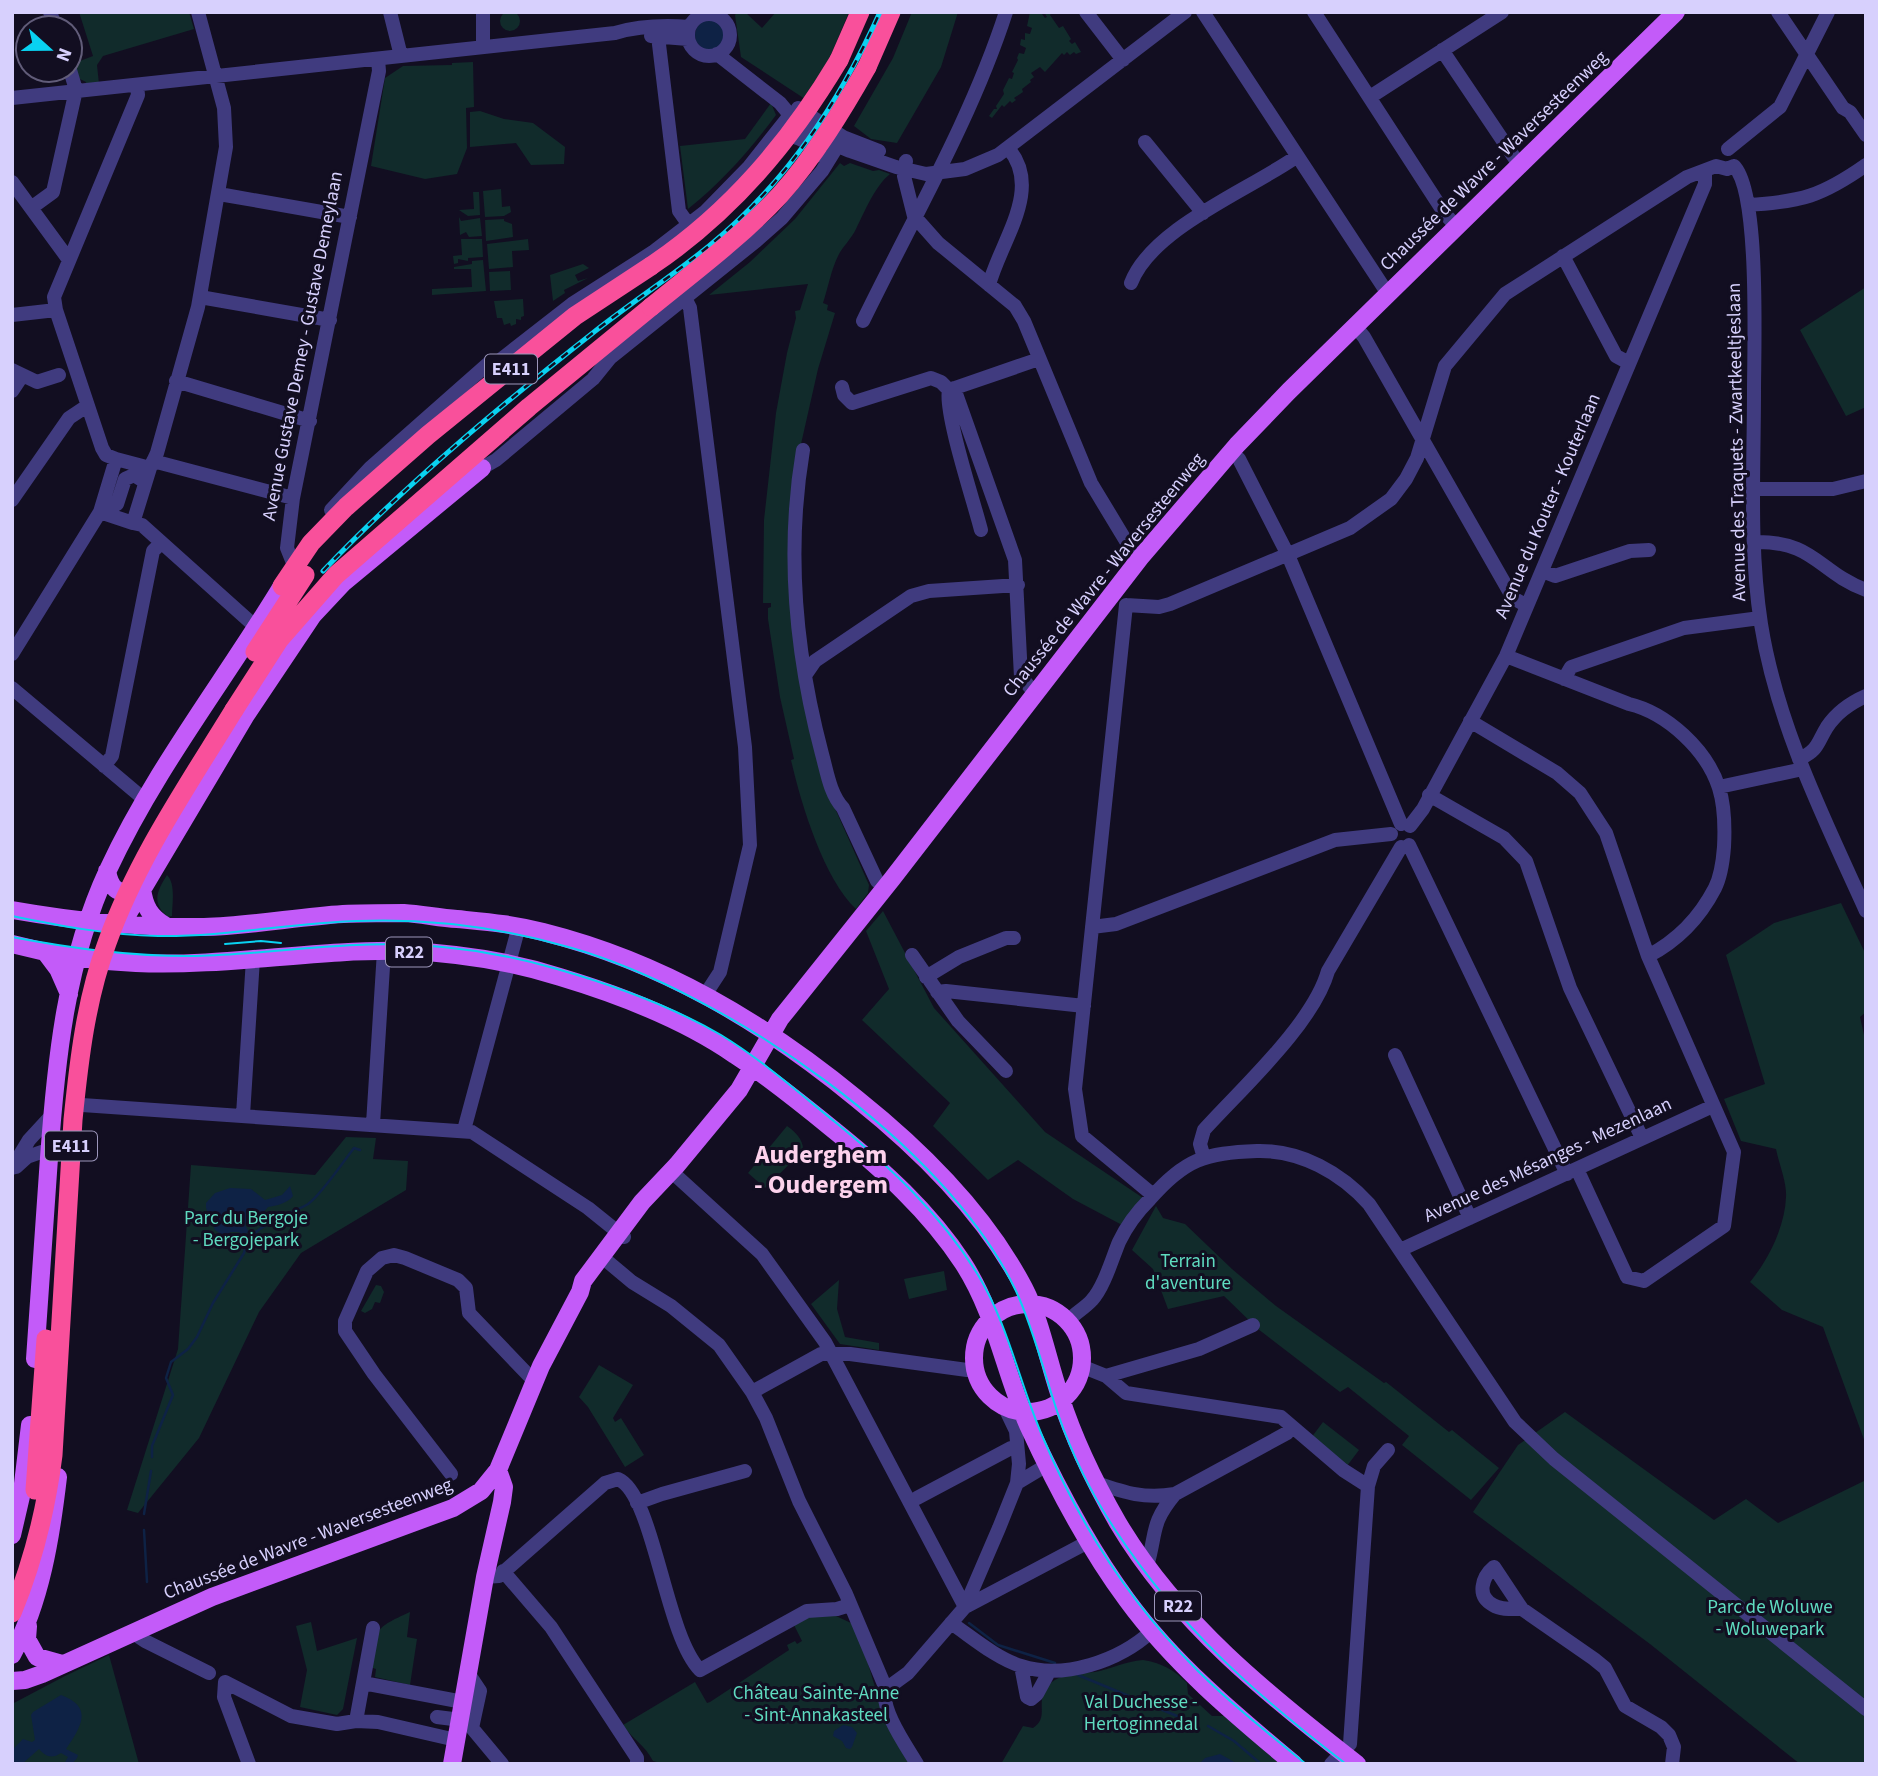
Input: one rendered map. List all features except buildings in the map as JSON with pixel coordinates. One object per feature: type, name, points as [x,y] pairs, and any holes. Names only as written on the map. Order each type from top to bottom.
[{"type":"highway","name":"E411","points":[[20,1617],[49,1487],[53,1455],[72,1120],[78,1069],[93,990],[106,944],[142,864],[229,707],[329,538],[378,479],[575,316],[651,266],[710,222],[751,181],[792,133],[839,60],[860,12]]},
{"type":"highway","name":"E411","points":[[12,1576],[31,1513],[39,1454],[65,1067],[77,1000],[94,942],[122,876],[229,707],[301,611],[356,555],[529,407],[727,244],[781,194],[821,140],[866,67],[891,12]]},
{"type":"highway","points":[[482,468],[506,439],[583,372],[599,351]]},
{"type":"highway","points":[[428,435],[499,361]]},
{"type":"highway","points":[[282,586],[312,543],[378,479]]},
{"type":"highway","points":[[405,515],[464,483]]},
{"type":"main road","name":"Chaussée de Wavre - Waversesteenweg","points":[[580,1292],[583,1281],[656,1188],[726,1107],[782,1016],[1035,693],[1119,600],[1140,558],[1231,452],[1676,12]]},
{"type":"main road","points":[[14,1649],[20,1617],[49,1539],[59,1472],[82,1105],[92,1023],[108,961],[122,925],[278,666],[313,615],[343,583],[482,468]]},
{"type":"main road","points":[[12,1535],[27,1459],[56,1065],[69,994],[88,921],[107,871],[145,800],[282,586]]},
{"type":"main road","points":[[107,871],[110,884],[115,889],[128,892],[142,888]]},
{"type":"main road","points":[[142,888],[152,917],[166,926]]},
{"type":"main road","name":"R22","points":[[12,910],[122,925],[207,927],[342,915],[408,913],[492,921],[566,939],[629,961],[705,995],[772,1034],[830,1076],[898,1132],[950,1184],[1005,1256],[1030,1303],[1061,1400],[1097,1483],[1119,1524],[1147,1566],[1178,1606],[1210,1640],[1344,1760]]},
{"type":"main road","name":"R22","points":[[12,944],[78,958],[142,964],[384,951],[449,954],[554,975],[596,988],[651,1010],[715,1042],[801,1103],[869,1158],[920,1209],[961,1261],[991,1318],[1023,1412],[1047,1465],[1088,1542],[1126,1599],[1152,1631],[1210,1692],[1294,1764]]},
{"type":"main road","points":[[46,953],[58,969],[69,994]]},
{"type":"main road","points":[[50,1149],[80,1133]]},
{"type":"main road","name":"Chaussée de Wavre - Waversesteenweg","points":[[12,1681],[24,1680],[212,1597],[453,1508],[481,1491],[498,1470],[558,1331],[580,1292],[607,1261],[621,1235]]},
{"type":"main road","points":[[1030,1303],[1057,1312],[1068,1321],[1080,1342],[1081,1366],[1071,1390],[1061,1400],[1046,1409],[1023,1412],[1004,1406],[985,1391],[974,1368],[974,1354],[976,1340],[991,1318],[1010,1306],[1030,1303]]},
{"type":"main road","points":[[452,1764],[504,1487],[498,1470]]},
{"type":"main road","points":[[486,1485],[496,1506],[496,1523]]},
{"type":"main road","points":[[20,1617],[34,1653],[43,1660],[61,1664]]},
{"type":"street","points":[[133,523],[144,471],[176,382],[200,297],[226,147],[224,108],[198,12]]},
{"type":"street","points":[[390,12],[401,57]]},
{"type":"street","points":[[483,12],[483,47]]},
{"type":"street","points":[[863,321],[988,65],[1006,12]]},
{"type":"street","points":[[1086,12],[1123,60]]},
{"type":"street","points":[[722,51],[798,114],[840,141],[905,169],[929,166],[938,171],[972,167],[1009,148],[1185,12]]},
{"type":"street","points":[[1203,12],[1388,294]]},
{"type":"street","points":[[1314,12],[1448,218],[1457,227]]},
{"type":"street","points":[[1370,97],[1502,12]]},
{"type":"street","points":[[1778,12],[1843,108],[1850,112],[1866,135]]},
{"type":"street","points":[[1153,1195],[1082,1136],[1075,1089],[1092,927],[1119,600],[1159,607],[1170,604],[1350,528],[1391,499],[1406,479],[1423,440],[1446,366],[1505,294],[1687,177],[1701,172],[1703,165],[1728,159],[1745,135],[1780,107],[1828,12]]},
{"type":"street","points":[[708,13],[724,16],[730,33],[722,51],[705,56],[699,54],[690,45],[689,33],[696,18],[708,13]]},
{"type":"street","points":[[615,33],[665,25],[689,33]]},
{"type":"street","points":[[13,95],[215,78],[615,33],[658,36],[689,33]]},
{"type":"street","points":[[658,36],[679,211],[689,225]]},
{"type":"street","points":[[1442,50],[1520,166]]},
{"type":"street","name":"Avenue Gustave Demey - Gustave Demeylaan","points":[[293,563],[287,548],[293,498],[379,71],[378,59]]},
{"type":"street","points":[[31,208],[53,192],[76,90],[74,84]]},
{"type":"street","points":[[137,85],[138,94],[54,297],[67,372],[87,406],[106,455],[144,471],[293,498]]},
{"type":"street","points":[[282,586],[293,563],[334,506],[370,468],[490,362],[499,361],[572,304],[689,225],[748,168],[798,114]]},
{"type":"street","points":[[777,135],[795,136],[813,146],[821,156],[822,171]]},
{"type":"street","points":[[482,468],[496,460],[593,379],[610,358],[782,218],[822,171],[840,141]]},
{"type":"street","points":[[1145,142],[1203,213]]},
{"type":"street","points":[[989,285],[1021,201],[1020,163],[1009,148]]},
{"type":"street","points":[[1131,283],[1136,269],[1176,229],[1296,157]]},
{"type":"street","name":"Avenue des Traquets - Zwartkeeltjeslaan","points":[[1728,159],[1739,171],[1748,205],[1753,251],[1755,542],[1760,618],[1779,701],[1801,764],[1866,911]]},
{"type":"street","points":[[1748,205],[1800,200],[1823,192],[1866,165]]},
{"type":"street","points":[[905,169],[914,216],[938,243],[1015,306],[1024,321],[1091,483],[1130,549],[1140,558]]},
{"type":"street","name":"Avenue du Kouter - Kouterlaan","points":[[1401,828],[1429,795],[1506,656],[1702,190],[1701,172]]},
{"type":"street","points":[[12,182],[69,260]]},
{"type":"street","points":[[219,194],[350,217]]},
{"type":"street","points":[[1563,256],[1616,356],[1629,363]]},
{"type":"street","points":[[200,297],[330,320]]},
{"type":"street","points":[[685,298],[690,308],[743,734],[750,845],[719,972],[705,995]]},
{"type":"street","points":[[13,313],[55,310]]},
{"type":"street","points":[[1355,327],[1364,337],[1513,598],[1527,606]]},
{"type":"street","points":[[981,530],[947,398],[952,389],[1039,359]]},
{"type":"street","points":[[12,391],[17,373],[37,382],[67,372]]},
{"type":"street","points":[[842,387],[844,395],[852,403],[931,378],[952,389],[1015,560],[1021,677],[1035,693]]},
{"type":"street","points":[[176,382],[310,421]]},
{"type":"street","points":[[12,499],[69,418],[87,406]]},
{"type":"street","points":[[803,450],[797,485],[793,572],[814,722],[831,787],[844,808],[877,881],[884,886]]},
{"type":"street","points":[[1204,1158],[1200,1144],[1204,1130],[1299,1026],[1325,984],[1328,971],[1405,846],[1415,836],[1401,828],[1287,555],[1239,459],[1231,452]]},
{"type":"street","points":[[12,654],[109,503],[116,459]]},
{"type":"street","points":[[109,503],[126,499],[132,481],[144,471]]},
{"type":"street","points":[[1754,489],[1833,489],[1866,481]]},
{"type":"street","points":[[109,503],[133,523],[142,526],[257,628]]},
{"type":"street","points":[[1755,542],[1785,543],[1798,547],[1819,559],[1841,578],[1866,590]]},
{"type":"street","points":[[104,766],[112,756],[153,551],[161,543]]},
{"type":"street","points":[[1542,571],[1555,576],[1630,551],[1649,550]]},
{"type":"street","points":[[806,674],[815,661],[911,596],[929,591],[1018,585]]},
{"type":"street","points":[[1564,679],[1572,667],[1684,628],[1760,618]]},
{"type":"street","points":[[1506,656],[1629,704],[1644,707],[1663,718],[1696,749],[1719,787],[1725,831],[1723,860],[1715,888],[1681,934],[1648,956]]},
{"type":"street","points":[[12,688],[145,800]]},
{"type":"street","points":[[1719,787],[1801,764],[1815,750],[1828,726],[1840,712],[1851,702],[1866,696]]},
{"type":"street","points":[[1401,828],[1394,842],[1405,846],[1627,1277],[1644,1281],[1724,1226],[1734,1152],[1648,956],[1606,833],[1592,809],[1580,793],[1557,773],[1470,721]]},
{"type":"street","points":[[1429,795],[1504,838],[1526,861],[1570,988],[1642,1138]]},
{"type":"street","points":[[1092,927],[1116,925],[1335,840],[1401,828]]},
{"type":"street","points":[[464,1130],[519,926]]},
{"type":"street","points":[[926,977],[959,957],[1006,938],[1014,938]]},
{"type":"street","points":[[373,1124],[384,951]]},
{"type":"street","points":[[912,955],[958,1021],[1006,1071]]},
{"type":"street","points":[[243,1115],[253,959]]},
{"type":"street","points":[[937,992],[1084,1006]]},
{"type":"street","points":[[1395,1055],[1470,1218]]},
{"type":"street","points":[[82,1105],[464,1130],[472,1132],[588,1208],[621,1235]]},
{"type":"street","name":"Avenue des Mésanges - Mezenlaan","points":[[1400,1250],[1713,1106]]},
{"type":"street","points":[[12,1169],[29,1140],[52,1115]]},
{"type":"street","points":[[12,1169],[27,1157],[50,1149]]},
{"type":"street","points":[[1068,1321],[1095,1297],[1128,1226],[1171,1175],[1204,1158],[1236,1153],[1273,1151],[1318,1164],[1355,1188],[1369,1205],[1515,1422],[1554,1459],[1866,1709]]},
{"type":"street","points":[[671,1172],[762,1254],[825,1342],[965,1607]]},
{"type":"street","points":[[451,1474],[374,1374],[345,1331],[345,1321],[367,1271],[382,1258],[394,1255],[458,1280],[466,1288],[469,1313],[475,1321],[535,1382]]},
{"type":"street","points":[[607,1261],[632,1283],[671,1306],[719,1345],[752,1392],[766,1418],[799,1501],[874,1657],[886,1689]]},
{"type":"street","points":[[1106,1376],[1199,1349],[1253,1325]]},
{"type":"street","points":[[752,1392],[821,1354],[850,1354],[967,1370],[974,1368]]},
{"type":"street","points":[[1081,1366],[1106,1376],[1126,1393],[1281,1417],[1343,1470],[1368,1486]]},
{"type":"street","points":[[917,1764],[888,1712],[883,1696],[886,1689],[908,1673],[965,1607],[1017,1483],[1018,1442],[1004,1406]]},
{"type":"street","points":[[1097,1483],[1135,1496],[1175,1494],[1287,1433],[1292,1427]]},
{"type":"street","points":[[917,1498],[1011,1448]]},
{"type":"street","points":[[1344,1760],[1352,1732],[1368,1486],[1374,1466],[1388,1450]]},
{"type":"street","points":[[1017,1483],[1047,1465]]},
{"type":"street","points":[[637,1503],[745,1471]]},
{"type":"street","points":[[485,1577],[495,1578],[605,1483],[618,1479],[624,1482],[637,1503],[646,1524],[672,1615],[700,1670],[807,1611],[850,1605]]},
{"type":"street","points":[[1147,1566],[1154,1525],[1175,1494]]},
{"type":"street","points":[[965,1607],[1088,1542]]},
{"type":"street","points":[[503,1571],[551,1627],[637,1758],[638,1764]]},
{"type":"street","points":[[1522,1609],[1605,1668],[1625,1706],[1634,1714],[1661,1727],[1669,1735],[1674,1747],[1672,1764]]},
{"type":"street","points":[[951,1623],[989,1650],[1021,1666],[1049,1672],[1084,1666],[1112,1657],[1127,1650],[1152,1631]]},
{"type":"street","points":[[356,1721],[373,1628]]},
{"type":"street","points":[[136,1630],[139,1637],[145,1641],[209,1673]]},
{"type":"street","points":[[1021,1666],[1027,1697],[1031,1699],[1037,1694],[1049,1672]]},
{"type":"street","points":[[460,1728],[480,1691],[468,1673]]},
{"type":"street","points":[[249,1764],[224,1697],[225,1682],[291,1716],[337,1724],[356,1721],[460,1728]]},
{"type":"street","points":[[363,1683],[463,1702]]},
{"type":"street","points":[[437,1717],[460,1728],[502,1764]]},
{"type":"green space","points":[[510,11],[517,14],[520,21],[517,28],[510,31],[503,28],[500,21],[503,14]]},
{"type":"green space","points":[[189,12],[194,29],[103,56],[97,65],[99,84],[85,85],[84,59],[93,56],[84,28],[84,14],[80,14]]},
{"type":"green space","points":[[737,12],[745,12],[762,28],[776,12],[849,12],[830,57],[805,99],[741,57],[735,15]]},
{"type":"green space","points":[[912,12],[958,12],[941,67],[897,143],[871,139],[854,126],[893,58]]},
{"type":"green space","points":[[1030,12],[1044,12],[1052,12],[1050,15],[1059,28],[1063,26],[1071,39],[1069,41],[1072,44],[1075,42],[1081,52],[1070,55],[1067,52],[1064,55],[1062,53],[1045,72],[1040,67],[1031,73],[1034,77],[1022,89],[1023,92],[1014,98],[1016,100],[1012,103],[1010,101],[1004,107],[1002,105],[992,118],[989,116],[997,109],[1009,78],[1012,79],[1019,53],[1024,54],[1026,48],[1020,45],[1021,39],[1025,40],[1025,33],[1030,34],[1032,28],[1027,26]]},
{"type":"green space","points":[[473,62],[474,107],[466,108],[467,148],[457,174],[425,179],[371,166],[385,78],[403,66]]},
{"type":"green space","points":[[771,103],[776,115],[766,128],[724,177],[688,209],[680,146],[745,139]]},
{"type":"green space","points":[[480,111],[504,119],[533,123],[565,147],[564,164],[531,165],[516,143],[470,147],[470,112]]},
{"type":"green space","points":[[840,163],[844,166],[850,163],[890,174],[875,192],[838,256],[823,303],[828,305],[827,310],[835,313],[818,369],[801,444],[791,554],[826,788],[869,885],[868,893],[856,909],[844,896],[824,860],[801,798],[791,760],[794,759],[780,697],[768,619],[771,603],[763,603],[764,520],[776,413],[796,318],[795,311],[800,310],[808,284],[709,295],[750,262],[795,219]]},
{"type":"green space","points":[[501,189],[502,207],[510,206],[511,212],[504,216],[485,217],[483,191]]},
{"type":"green space","points":[[473,192],[479,192],[480,215],[468,216],[459,210],[474,209]]},
{"type":"green space","points":[[459,217],[461,221],[480,218],[482,236],[469,237],[466,232],[460,235]]},
{"type":"green space","points":[[504,219],[512,224],[513,237],[486,241],[485,220]]},
{"type":"green space","points":[[461,239],[482,239],[483,257],[468,258],[468,261],[458,259],[458,263],[454,264],[453,256],[462,255]]},
{"type":"green space","points":[[528,239],[529,250],[512,251],[513,267],[489,269],[487,244]]},
{"type":"green space","points":[[483,260],[486,291],[432,295],[432,289],[472,287],[471,269],[454,267]]},
{"type":"green space","points":[[583,264],[589,268],[575,275],[578,281],[588,278],[564,290],[565,293],[553,301],[550,275]]},
{"type":"green space","points":[[510,271],[511,290],[490,291],[489,272]]},
{"type":"green space","points":[[1866,287],[1866,407],[1846,416],[1800,330]]},
{"type":"green space","points":[[523,299],[524,316],[521,320],[516,319],[516,324],[504,325],[502,318],[497,318],[494,301]]},
{"type":"green space","points":[[167,875],[173,894],[172,916],[168,917],[159,907],[157,897]]},
{"type":"green space","points":[[1841,903],[1866,955],[1866,1012],[1860,1017],[1866,1044],[1866,1445],[1823,1327],[1782,1310],[1750,1282],[1763,1264],[1779,1231],[1785,1208],[1785,1186],[1776,1149],[1741,1141],[1724,1099],[1765,1084],[1726,955],[1774,923]]},
{"type":"green space","points":[[883,911],[934,1008],[1045,1132],[1143,1198],[1124,1226],[1073,1199],[1018,1160],[988,1180],[933,1126],[950,1103],[862,1020],[889,989],[866,931]]},
{"type":"green space","points":[[787,1126],[799,1137],[803,1151],[765,1188],[748,1173]]},
{"type":"green space","name":"Parc du Bergoje - Bergojepark","points":[[346,1137],[376,1138],[373,1159],[408,1161],[406,1190],[301,1253],[259,1312],[199,1438],[138,1513],[127,1510],[178,1349],[191,1165],[315,1175]]},
{"type":"green space","name":"Terrain d'aventure","points":[[1156,1206],[1163,1218],[1185,1224],[1276,1306],[1386,1382],[1499,1468],[1471,1500],[1402,1445],[1409,1436],[1348,1387],[1340,1392],[1258,1329],[1224,1296],[1168,1309],[1153,1269],[1132,1250]]},
{"type":"green space","points":[[944,1271],[947,1290],[909,1299],[904,1279]]},
{"type":"green space","points":[[839,1280],[837,1309],[845,1337],[879,1343],[879,1350],[840,1344],[811,1304]]},
{"type":"green space","points":[[376,1285],[381,1286],[384,1292],[380,1303],[375,1302],[372,1309],[365,1313],[361,1311]]},
{"type":"green space","points":[[599,1365],[633,1385],[613,1418],[615,1422],[621,1418],[644,1455],[625,1467],[579,1397]]},
{"type":"green space","name":"Parc de Woluwe - Woluwepark","points":[[1565,1412],[1714,1520],[1746,1499],[1778,1523],[1866,1480],[1866,1764],[1800,1764],[1650,1644],[1473,1512],[1518,1445]]},
{"type":"green space","points":[[1323,1422],[1359,1450],[1347,1466],[1311,1438]]},
{"type":"green space","points":[[410,1612],[407,1637],[417,1639],[410,1685],[375,1677],[376,1669],[370,1667],[379,1631],[389,1622]]},
{"type":"green space","name":"Château Sainte-Anne - Sint-Annakasteel","points":[[811,1615],[836,1616],[851,1623],[861,1640],[880,1704],[911,1764],[664,1764],[653,1761],[623,1725],[695,1682],[707,1703],[710,1702],[789,1650],[787,1645],[802,1641],[794,1625]]},
{"type":"green space","points":[[311,1622],[317,1651],[357,1638],[343,1709],[337,1715],[300,1707],[307,1670],[296,1626]]},
{"type":"green space","points":[[109,1655],[139,1764],[12,1764],[12,1704]]},
{"type":"green space","name":"Val Duchesse - Hertoginnedal","points":[[1143,1660],[1162,1665],[1177,1674],[1187,1683],[1188,1694],[1212,1716],[1224,1716],[1282,1764],[1001,1764],[1023,1726],[1033,1728],[1040,1721],[1043,1695],[1052,1682],[1073,1674],[1095,1672]]},
{"type":"water","points":[[710,20],[716,21],[724,29],[724,41],[716,49],[710,50],[704,49],[696,41],[695,35],[696,29],[704,21]]},
{"type":"water","points":[[290,1186],[293,1196],[291,1198],[282,1204],[268,1207],[263,1213],[246,1221],[249,1232],[242,1235],[239,1232],[230,1232],[227,1235],[233,1243],[239,1244],[240,1248],[222,1241],[221,1234],[215,1230],[206,1208],[206,1203],[215,1193],[230,1188],[251,1189],[265,1200],[282,1195]]},
{"type":"water","points":[[61,1695],[78,1705],[81,1712],[80,1725],[66,1749],[78,1755],[77,1758],[72,1764],[64,1764],[68,1757],[61,1753],[49,1756],[39,1749],[22,1764],[12,1764],[12,1750],[23,1739],[32,1742],[35,1740],[31,1715],[33,1712]]},
{"type":"water","points":[[843,1725],[852,1727],[857,1733],[850,1749],[833,1736],[834,1731]]},
{"type":"water","points":[[1220,1754],[1238,1764],[1199,1764],[1205,1758]]},
{"type":"waterway","points":[[152,1457],[152,1446],[173,1395],[166,1378],[171,1362],[188,1349],[197,1337],[213,1303],[252,1236],[270,1223],[308,1204],[354,1148],[360,1150]]},
{"type":"waterway","points":[[144,1514],[151,1471]]},
{"type":"waterway","points":[[144,1530],[147,1582]]},
{"type":"waterway","points":[[969,1623],[998,1645],[1055,1663]]},
{"type":"waterway","points":[[1078,1675],[1177,1716]]},
{"type":"waterway","points":[[1208,1726],[1234,1741],[1261,1764]]},
{"type":"tram line","points":[[12,916],[121,934],[158,936],[384,920],[493,930],[572,948],[632,970],[696,1000],[762,1037],[825,1081],[885,1129],[939,1181],[983,1236],[1016,1291],[1070,1444],[1107,1517],[1140,1566],[1221,1658],[1281,1712],[1346,1764]]},
{"type":"tram line","points":[[12,937],[104,951],[173,956],[356,945],[407,945],[483,952],[533,962],[599,982],[662,1006],[721,1035],[765,1066],[855,1139],[895,1174],[948,1232],[989,1295],[1058,1472],[1110,1562],[1151,1619],[1197,1670],[1306,1764]]},
{"type":"tram line","points":[[225,944],[261,941],[281,943]]},
{"type":"railway","points":[[323,571],[387,507],[489,417],[594,332],[709,246],[763,195],[787,168],[828,109],[880,12]]},
{"type":"district","name":"Auderghem - Oudergem","points":[[821,1169]]}]
